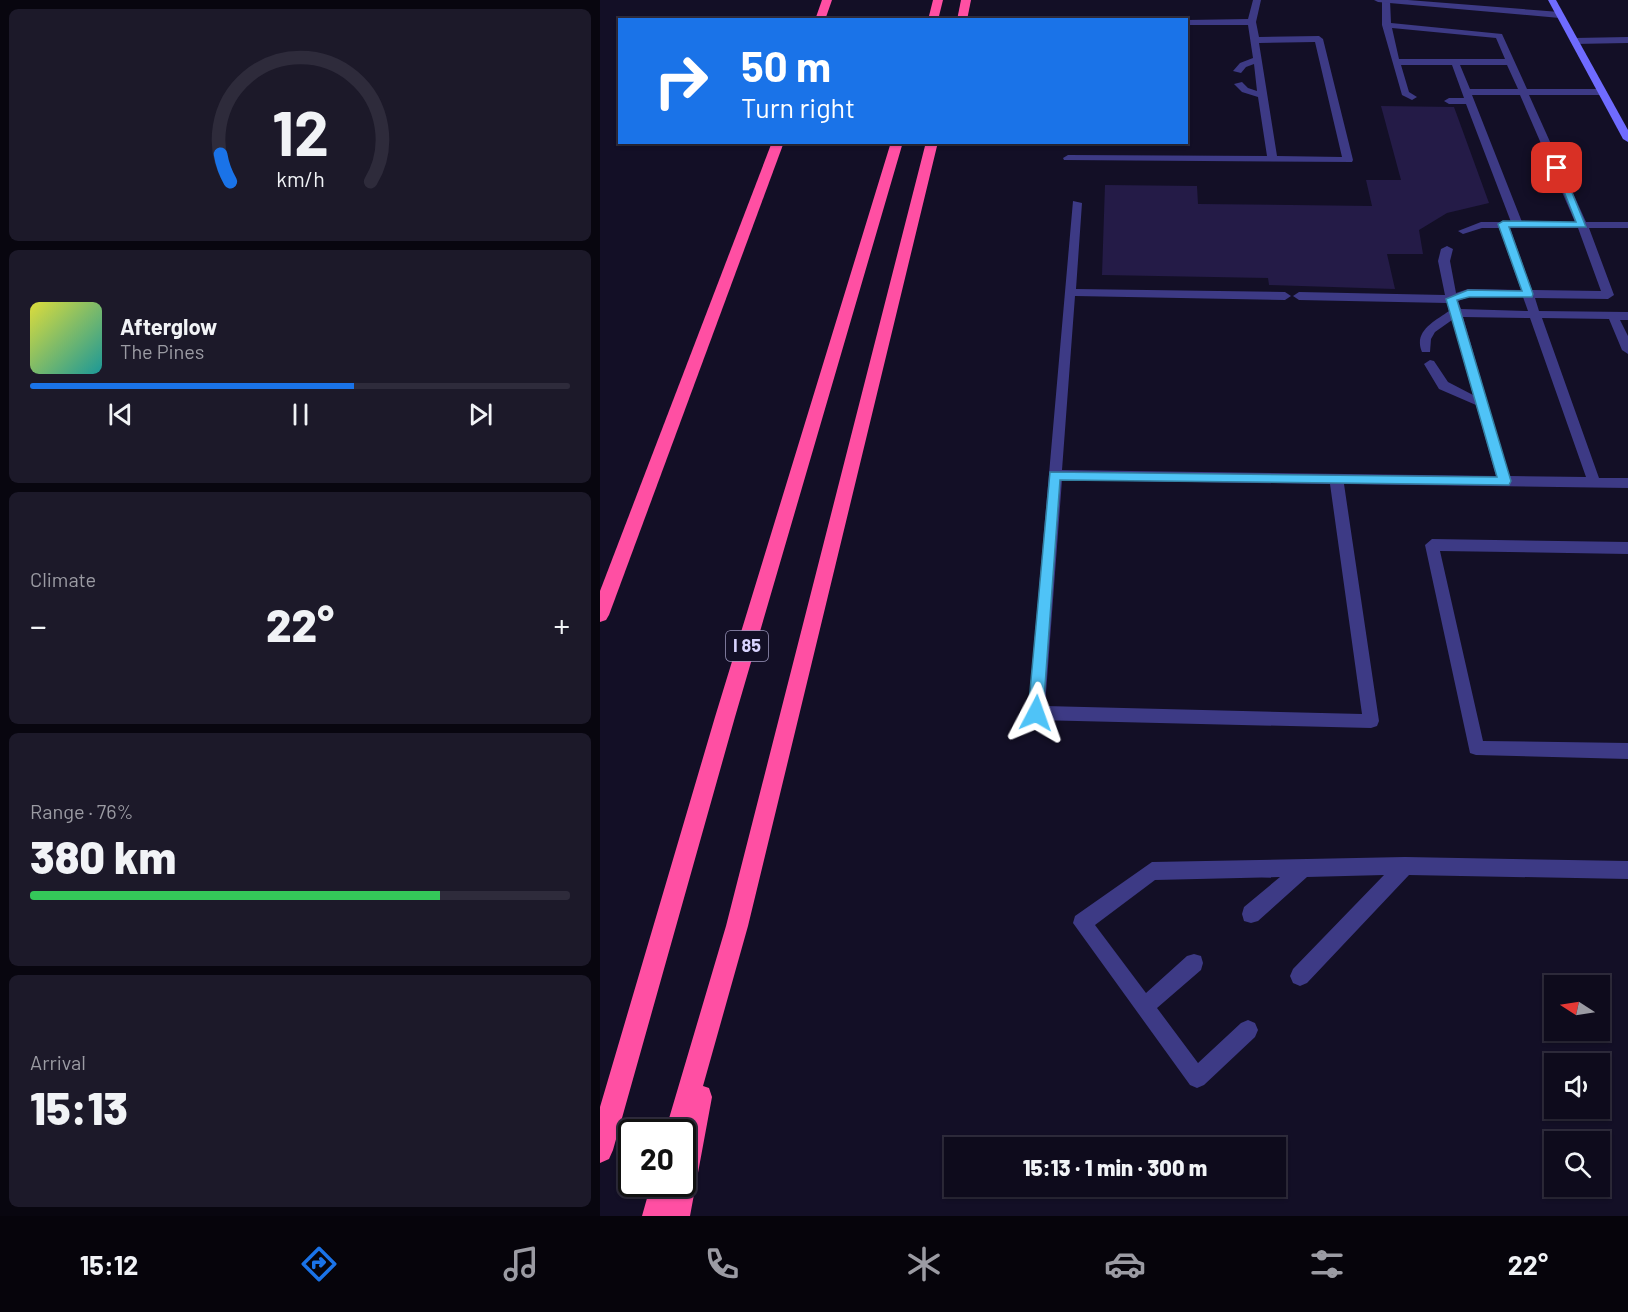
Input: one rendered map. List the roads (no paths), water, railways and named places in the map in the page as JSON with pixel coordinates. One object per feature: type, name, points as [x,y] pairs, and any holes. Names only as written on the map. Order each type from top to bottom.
[{"type":"highway","points":[[821,18],[827,0]]},
{"type":"highway","points":[[934,18],[938,0]]},
{"type":"highway","points":[[962,18],[966,0]]},
{"type":"highway","points":[[600,615],[777,144]]},
{"type":"highway","name":"I 85","points":[[600,1150],[896,144]]},
{"type":"highway","points":[[678,1216],[693,1131],[737,926],[932,144]]},
{"type":"highway","points":[[682,1119],[737,926]]},
{"type":"highway","points":[[655,1216],[660,1197]]},
{"type":"street","points":[[1257,0],[1252,22],[1272,159]]},
{"type":"street","points":[[1378,0],[1560,15]]},
{"type":"street","points":[[1386,0],[1386,25],[1395,62],[1405,93],[1412,97]]},
{"type":"street","points":[[1552,0],[1628,139]]},
{"type":"street","points":[[1188,22],[1252,22]]},
{"type":"street","points":[[1299,296],[1451,299],[1468,293],[1608,295],[1582,225],[1500,36],[1386,25]]},
{"type":"street","points":[[1068,158],[1348,160],[1319,39],[1254,40]]},
{"type":"street","points":[[1574,41],[1628,40]]},
{"type":"street","points":[[1238,71],[1239,68],[1257,60]]},
{"type":"street","points":[[1395,62],[1511,62]]},
{"type":"street","points":[[1455,62],[1517,224]]},
{"type":"street","points":[[1239,84],[1245,90],[1262,95]]},
{"type":"street","points":[[1449,101],[1524,92],[1602,92]]},
{"type":"street","points":[[1077,203],[1036,713],[1371,721],[1336,479]]},
{"type":"street","points":[[1463,231],[1481,225],[1503,224],[1628,225]]},
{"type":"street","points":[[1503,224],[1594,482]]},
{"type":"street","points":[[1447,249],[1444,261],[1451,299],[1504,481]]},
{"type":"street","points":[[1070,292],[1285,296]]},
{"type":"street","points":[[1426,349],[1425,339],[1431,330],[1455,313],[1628,316]]},
{"type":"street","points":[[1613,316],[1628,350]]},
{"type":"street","points":[[1430,364],[1435,378],[1444,388],[1481,402]]},
{"type":"street","points":[[1054,475],[1628,483]]},
{"type":"street","points":[[1628,548],[1432,545],[1476,748],[1628,751]]},
{"type":"street","points":[[1300,976],[1405,866]]},
{"type":"street","points":[[1248,1030],[1197,1078],[1082,923],[1152,871],[1405,866],[1628,870]]},
{"type":"street","points":[[1251,914],[1304,868]]},
{"type":"street","points":[[1144,1007],[1194,963]]}]
